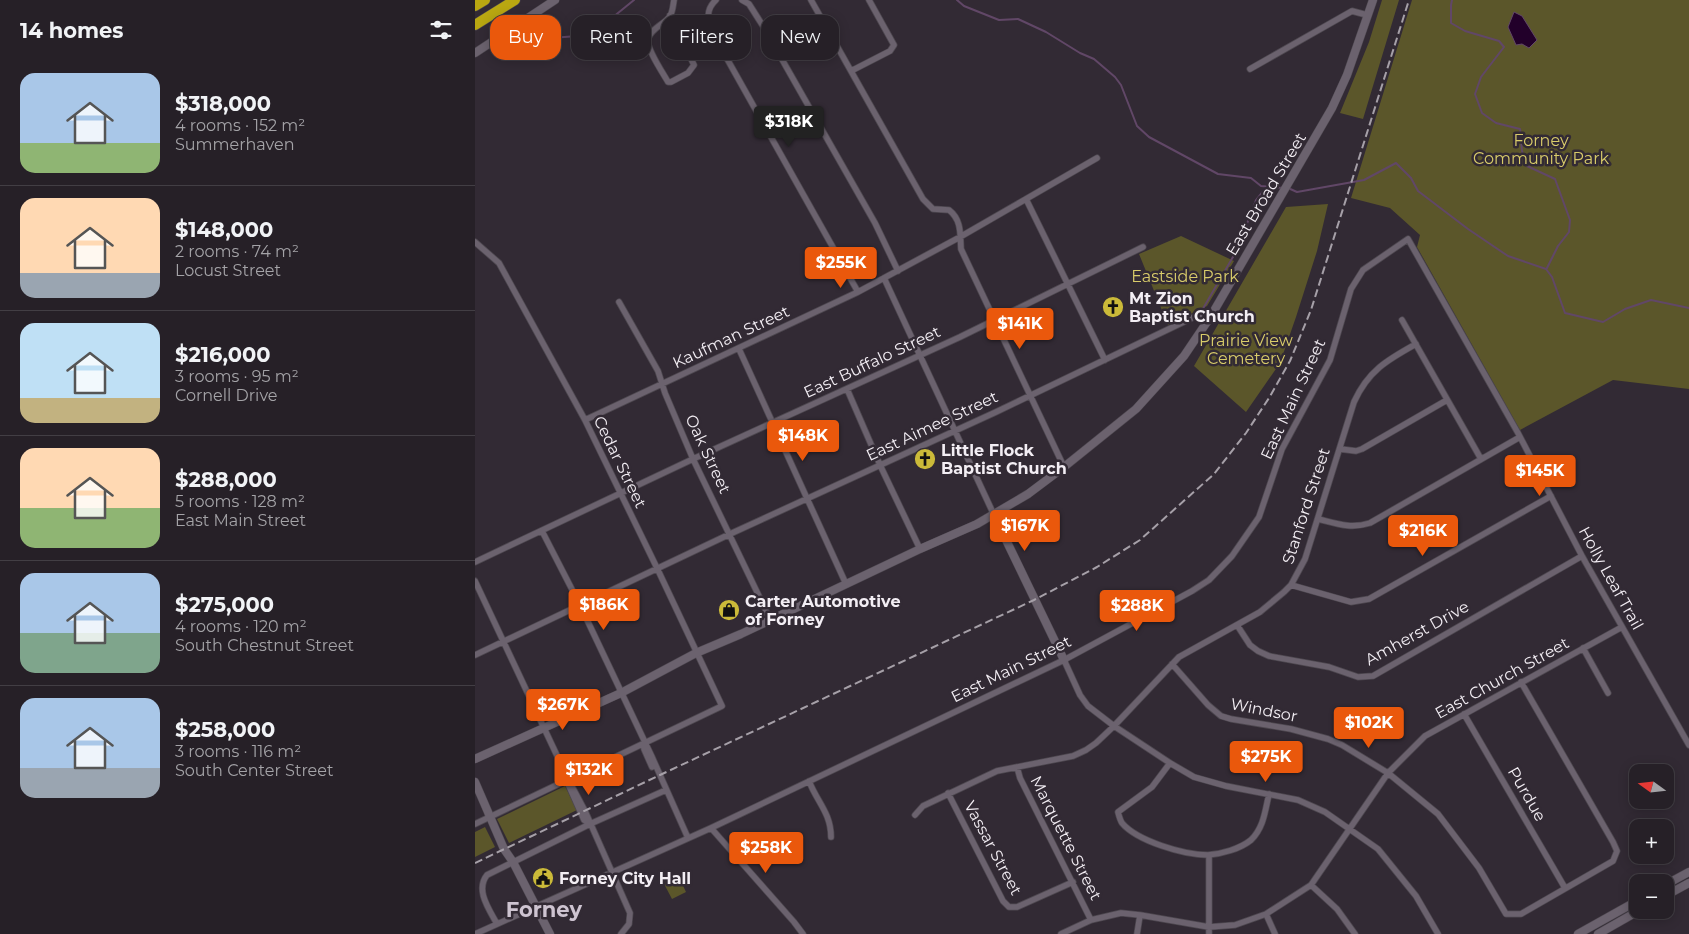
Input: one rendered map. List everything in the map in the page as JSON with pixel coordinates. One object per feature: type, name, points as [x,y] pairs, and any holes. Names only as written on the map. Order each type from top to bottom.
[{"type":"highway","points":[[475,6],[485,0]]},
{"type":"highway","points":[[475,25],[515,0]]},
{"type":"main road","points":[[475,53],[555,0]]},
{"type":"main road","name":"East Broad Street","points":[[475,759],[621,693],[696,653],[741,634],[995,515],[1064,468],[1136,408],[1183,356],[1211,316],[1291,179],[1332,108],[1347,75],[1373,0]]},
{"type":"main road","points":[[995,515],[1064,660]]},
{"type":"main road","points":[[475,782],[491,816],[496,820],[507,848],[513,856],[513,862],[550,934]]},
{"type":"main road","points":[[1674,880],[1689,872]]},
{"type":"main road","points":[[1674,891],[1689,882]]},
{"type":"main road","points":[[1578,934],[1629,905]]},
{"type":"main road","points":[[1598,934],[1629,917]]},
{"type":"street","points":[[670,15],[694,65],[689,73],[668,82],[653,54],[648,39],[670,15],[674,0]]},
{"type":"street","points":[[716,0],[709,8],[708,14],[712,32],[858,292]]},
{"type":"street","points":[[742,0],[749,4],[763,26],[875,223],[898,271]]},
{"type":"street","points":[[811,0],[923,199],[933,209],[949,210],[953,213],[960,228],[961,249],[1064,468]]},
{"type":"street","points":[[851,71],[893,48],[894,45],[869,0]]},
{"type":"street","points":[[1250,69],[1352,11],[1367,15]]},
{"type":"street","name":"Kaufman Street","points":[[585,420],[858,292],[960,237],[1097,158]]},
{"type":"street","points":[[1026,199],[1105,360]]},
{"type":"street","name":"Holly Leaf Trail","points":[[1408,239],[1520,438],[1582,556],[1689,745]]},
{"type":"street","name":"East Main Street","points":[[475,934],[711,828],[1064,660],[1209,580],[1232,556],[1259,517],[1281,449],[1330,360],[1351,289],[1363,270],[1408,239]]},
{"type":"street","name":"Cedar Street","points":[[475,242],[499,263],[585,420],[722,706],[644,743]]},
{"type":"street","name":"East Buffalo Street","points":[[475,562],[693,459],[921,355],[1143,248]]},
{"type":"street","points":[[884,278],[995,515]]},
{"type":"street","name":"Oak Street","points":[[619,302],[658,371],[693,459],[770,620]]},
{"type":"street","name":"East Aimee Street","points":[[475,655],[657,568],[1030,396],[1196,316],[1211,316]]},
{"type":"street","points":[[1402,320],[1481,459]]},
{"type":"street","name":"Stanford Street","points":[[915,815],[923,806],[997,771],[1073,756],[1096,743],[1172,664],[1189,651],[1260,612],[1291,585],[1305,559],[1354,402],[1366,380],[1377,368],[1416,344]]},
{"type":"street","points":[[739,349],[771,423],[808,498],[846,584]]},
{"type":"street","points":[[847,389],[880,465],[920,549]]},
{"type":"street","points":[[1339,449],[1356,451],[1363,449],[1447,400]]},
{"type":"street","points":[[1318,519],[1343,525],[1358,526],[1370,523],[1520,438]]},
{"type":"street","points":[[1291,585],[1351,602],[1369,599],[1551,496]]},
{"type":"street","points":[[542,530],[580,605],[644,743],[644,749],[666,790],[688,838]]},
{"type":"street","name":"Amherst Drive","points":[[1237,625],[1250,645],[1264,654],[1329,667],[1365,678],[1373,676],[1582,556]]},
{"type":"street","points":[[475,581],[543,728],[581,804],[630,913],[630,920],[626,929],[621,934]]},
{"type":"street","name":"East Church Street","points":[[1061,934],[1091,920],[1121,913],[1209,927],[1235,925],[1266,914],[1311,886],[1388,773],[1425,736],[1622,627]]},
{"type":"street","points":[[1583,648],[1608,693]]},
{"type":"street","points":[[1064,660],[1080,695],[1088,706],[1113,726],[1170,763],[1194,777],[1226,786],[1298,800],[1325,812],[1350,830],[1377,850],[1416,896],[1438,934]]},
{"type":"street","name":"Windsor","points":[[1172,664],[1208,705],[1221,716],[1312,734],[1328,739],[1342,745],[1388,773],[1438,814],[1479,868],[1506,914],[1521,914],[1565,888]]},
{"type":"street","points":[[1521,682],[1617,851],[1613,861],[1565,888]]},
{"type":"street","name":"Purdue","points":[[1464,714],[1565,888]]},
{"type":"street","points":[[475,824],[644,743]]},
{"type":"street","points":[[1170,763],[1153,787],[1118,812],[1122,822],[1142,839],[1190,854],[1209,855],[1237,849],[1251,840],[1263,824],[1269,794]]},
{"type":"street","name":"Marquette Street","points":[[1017,767],[1020,778],[1091,920]]},
{"type":"street","points":[[809,781],[815,796],[827,814],[831,828],[831,837]]},
{"type":"street","points":[[497,924],[482,894],[482,883],[492,872],[590,824],[666,790]]},
{"type":"street","name":"Vassar Street","points":[[948,793],[1003,901],[1009,907],[1017,907],[1073,882]]},
{"type":"street","points":[[711,828],[795,922],[803,934]]},
{"type":"street","points":[[1209,855],[1209,934]]},
{"type":"street","points":[[1311,886],[1337,909],[1355,934]]},
{"type":"street","points":[[1266,914],[1275,934]]},
{"type":"street","points":[[1137,934],[1140,915]]},
{"type":"green space","points":[[1382,0],[1399,0],[1363,119],[1340,113],[1369,42]]},
{"type":"green space","name":"Forney Community Park","points":[[1412,0],[1689,0],[1689,389],[1613,380],[1520,430],[1417,247],[1420,235],[1390,208],[1351,198]]},
{"type":"green space","name":"Prairie View Cemetery","points":[[1328,204],[1317,251],[1280,363],[1246,412],[1194,366],[1286,207]]},
{"type":"green space","name":"Eastside Park","points":[[1181,236],[1234,261],[1207,306],[1168,325],[1139,254]]},
{"type":"green space","points":[[565,786],[577,810],[509,843],[497,819]]},
{"type":"green space","points":[[485,827],[495,847],[475,857],[475,832]]},
{"type":"green space","points":[[677,873],[686,892],[672,899],[662,880]]},
{"type":"shaded area","points":[[1514,12],[1522,16],[1537,40],[1529,48],[1522,44],[1516,45],[1508,27]]},
{"type":"waterway","points":[[561,37],[591,35],[634,0]]},
{"type":"waterway","points":[[957,0],[964,6],[999,20],[1018,19],[1046,32],[1080,53],[1094,59],[1115,77],[1121,85],[1137,126],[1149,137],[1218,174],[1251,178],[1261,186],[1283,188]]},
{"type":"waterway","points":[[1452,0],[1451,23],[1465,31],[1499,41],[1504,47],[1481,77],[1475,94],[1482,113],[1496,123],[1520,129],[1522,151],[1527,166],[1555,179],[1570,220],[1569,232],[1558,246],[1547,268]]},
{"type":"waterway","points":[[1288,188],[1297,192],[1364,180],[1396,163],[1411,178],[1418,191],[1468,229],[1508,256],[1546,269],[1552,277],[1565,313],[1603,322],[1625,309],[1651,300],[1689,308]]},
{"type":"waterway","points":[[1201,312],[1237,250],[1256,200],[1264,190],[1268,191],[1270,188]]},
{"type":"railway","points":[[475,863],[1034,600],[1097,567],[1140,540],[1214,474],[1246,433],[1269,398],[1290,361],[1311,310],[1409,0]]},
{"type":"place","name":"Mt Zion Baptist Church","points":[[1113,307]]},
{"type":"place","name":"Little Flock Baptist Church","points":[[925,459]]},
{"type":"place","name":"Carter Automotive of Forney","points":[[729,610]]},
{"type":"place","name":"Forney City Hall","points":[[543,878]]},
{"type":"district","name":"Forney","points":[[544,909]]}]
